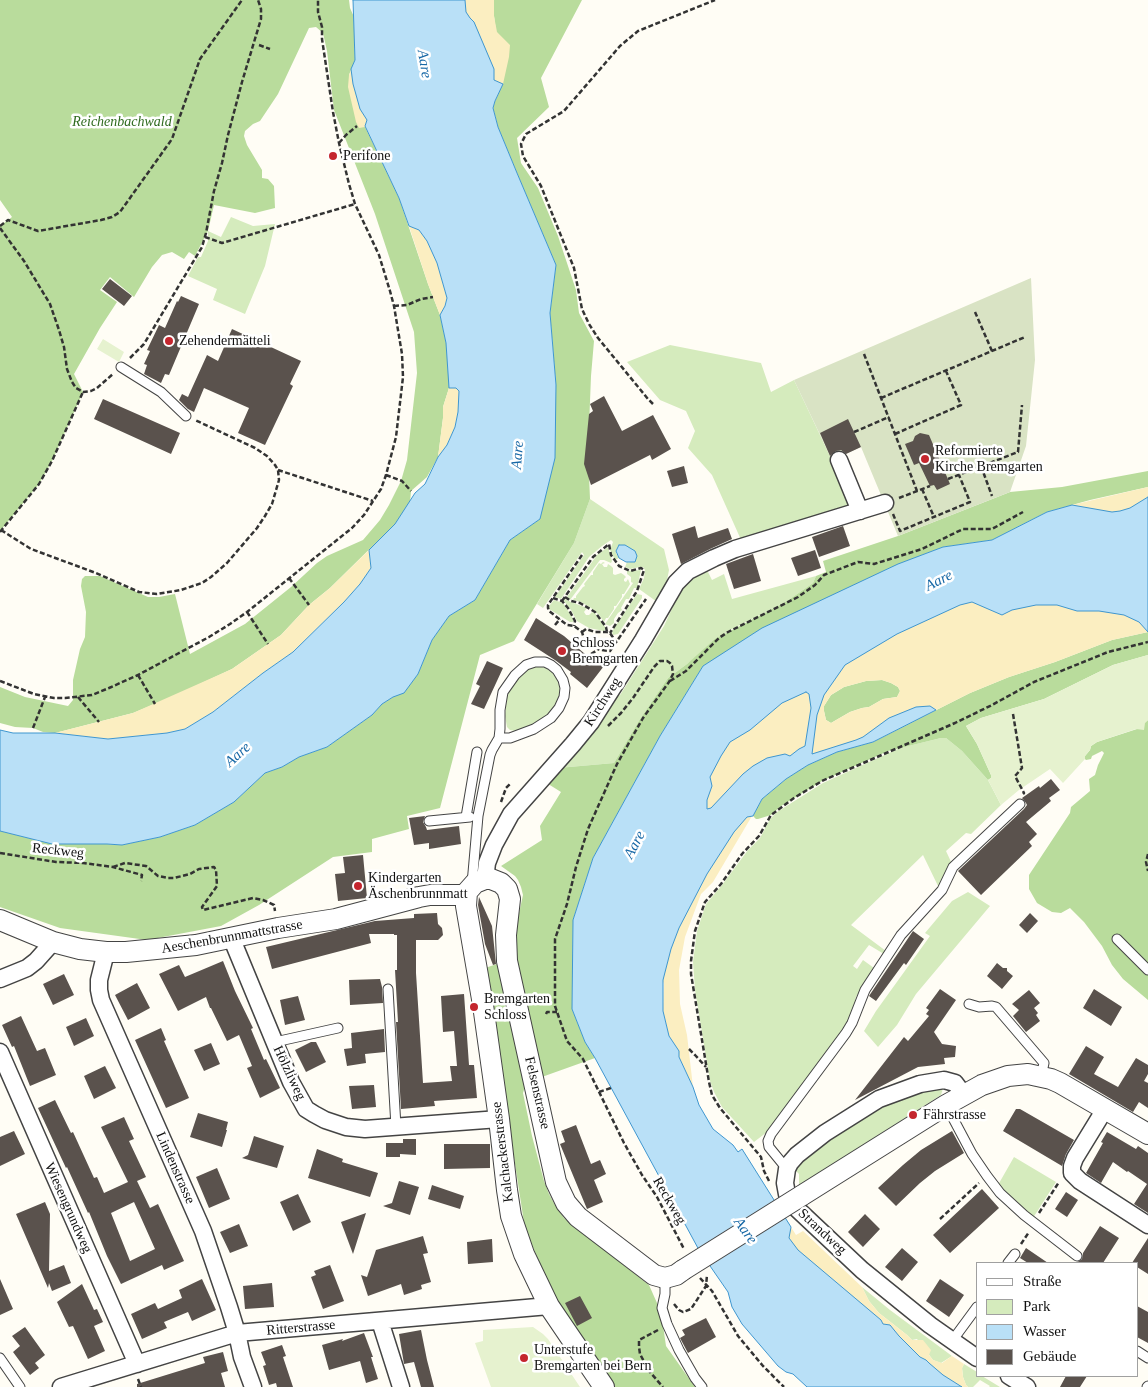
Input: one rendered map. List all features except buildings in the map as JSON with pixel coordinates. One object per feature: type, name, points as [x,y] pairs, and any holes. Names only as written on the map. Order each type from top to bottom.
[{"type":"street","points":[[838,460],[860,510]]},
{"type":"street","name":"Kirchweg","points":[[474,887],[511,814],[591,722],[643,640],[676,583],[688,571],[735,549],[887,503]]},
{"type":"street","name":"Felsenstrasse","points":[[474,887],[491,879],[501,883],[507,890],[510,899],[506,935],[507,961],[560,1194],[578,1217],[654,1275],[679,1273]]},
{"type":"street","name":"Aeschenbrunnmattstrasse","points":[[0,920],[53,942],[80,949],[106,952],[158,950],[196,945],[336,919],[419,897],[474,887]]},
{"type":"street","name":"Kalchackerstrasse","points":[[474,887],[467,916],[500,1118],[511,1216],[524,1254],[549,1306],[604,1387]]},
{"type":"street","name":"Hölzliweg","points":[[231,937],[291,1082],[306,1109],[325,1120],[346,1127],[365,1129],[500,1118]]},
{"type":"street","points":[[0,979],[27,968],[53,942]]},
{"type":"street","name":"Lindenstrasse","points":[[106,952],[99,980],[101,1000],[203,1231],[238,1333],[242,1356],[253,1387]]},
{"type":"street","name":"Wiesengrundweg","points":[[0,1052],[137,1364]]},
{"type":"street","points":[[679,1273],[946,1105],[991,1082],[1008,1076],[1028,1074],[1060,1083],[1148,1134]]},
{"type":"street","points":[[787,1169],[790,1163],[805,1148],[849,1117],[879,1099],[920,1084],[944,1080],[955,1083],[964,1096]]},
{"type":"street","points":[[1105,1109],[1075,1158],[1072,1173],[1080,1181],[1148,1225]]},
{"type":"street","name":"Strandweg","points":[[787,1169],[785,1182],[787,1194],[795,1207],[869,1276],[952,1341],[976,1357]]},
{"type":"street","name":"Ritterstrasse","points":[[61,1387],[238,1333],[549,1306]]},
{"type":"street","points":[[380,1321],[401,1387]]},
{"type":"street","points":[[1011,1377],[1027,1387]]},
{"type":"lane","points":[[121,367],[161,392],[186,416]]},
{"type":"lane","points":[[474,887],[478,816],[492,750],[499,738],[503,692],[511,679],[526,665],[535,662],[545,662],[551,665],[557,670],[565,688],[564,697],[559,708],[551,718],[534,730],[510,738],[499,738]]},
{"type":"lane","points":[[466,817],[477,752]]},
{"type":"lane","points":[[787,1169],[769,1147],[768,1140],[846,1033],[865,990],[901,935],[942,890],[953,867],[1020,804]]},
{"type":"lane","points":[[429,821],[478,816]]},
{"type":"lane","points":[[1117,939],[1148,970]]},
{"type":"lane","points":[[388,989],[396,1127]]},
{"type":"lane","points":[[969,1004],[979,1007],[996,1007],[1044,1063],[1041,1077]]},
{"type":"lane","points":[[275,1042],[338,1028]]},
{"type":"lane","points":[[946,1105],[972,1154],[987,1176],[1013,1206],[1077,1256]]},
{"type":"lane","points":[[1009,1262],[1015,1254]]},
{"type":"lane","points":[[679,1273],[662,1308],[679,1350],[702,1387]]},
{"type":"lane","points":[[952,1341],[976,1308]]},
{"type":"lane","points":[[0,1358],[20,1387]]},
{"type":"path","points":[[242,0],[200,59],[172,139],[120,212],[112,217],[101,220],[38,231],[8,220],[0,227],[24,261],[50,304],[64,347],[67,369],[76,388],[83,392],[97,388],[144,344],[202,247],[228,134],[261,19],[261,9],[258,0]]},
{"type":"path","points":[[0,681],[34,694],[54,698],[78,697],[109,688],[138,675],[210,637],[246,612],[352,528],[364,515],[381,488],[396,437],[403,377],[402,354],[394,306],[379,255],[355,204],[339,143],[322,39],[322,27],[318,12],[318,0]]},
{"type":"path","points":[[653,404],[610,354],[589,324],[582,310],[574,268],[541,186],[523,156],[522,144],[526,134],[564,110],[620,46],[638,31],[715,0]]},
{"type":"path","points":[[258,45],[270,49]]},
{"type":"path","points":[[339,143],[346,134],[357,126]]},
{"type":"path","points":[[205,237],[222,243],[355,204]]},
{"type":"path","points":[[394,306],[407,305],[421,299],[433,297]]},
{"type":"path","points":[[975,312],[992,351]]},
{"type":"path","points":[[881,398],[1025,337]]},
{"type":"path","points":[[864,354],[917,491]]},
{"type":"path","points":[[895,434],[961,405],[946,371]]},
{"type":"path","points":[[83,392],[52,462],[20,508],[1,531],[31,550],[96,573],[139,592],[156,594],[182,590],[202,583],[211,577],[242,546],[265,516],[272,504],[279,480],[278,470],[267,456],[255,448],[186,416]]},
{"type":"path","points":[[948,479],[1018,452],[1022,405]]},
{"type":"path","points":[[854,432],[889,417]]},
{"type":"path","points":[[980,466],[992,496]]},
{"type":"path","points":[[278,470],[374,500]]},
{"type":"path","points":[[930,486],[887,503],[900,531],[970,502],[959,474]]},
{"type":"path","points":[[386,475],[402,482],[411,491]]},
{"type":"path","points":[[922,489],[934,517]]},
{"type":"path","name":"Reckweg","points":[[784,1387],[763,1366],[738,1336],[712,1291],[706,1286],[679,1273],[657,1197],[624,1143],[583,1059],[568,1041],[557,1012],[555,1006],[555,939],[588,829],[617,764],[643,718],[669,682],[686,671],[719,638],[798,597],[815,585],[824,575],[858,562],[874,564],[922,549],[963,529],[992,529],[1023,512]]},
{"type":"path","points":[[562,601],[593,557],[609,544],[611,555],[619,566],[630,571],[642,568],[644,570],[637,591],[608,632]]},
{"type":"path","points":[[582,555],[548,605],[549,611],[582,632],[584,639],[599,649],[610,651],[646,598]]},
{"type":"path","points":[[289,578],[309,605]]},
{"type":"path","points":[[565,597],[595,612],[616,642]]},
{"type":"path","points":[[553,598],[562,601],[575,621],[574,626]]},
{"type":"path","points":[[246,612],[268,644]]},
{"type":"path","points":[[555,625],[560,619]]},
{"type":"path","points":[[582,632],[586,629],[596,632],[608,632]]},
{"type":"path","points":[[581,646],[588,641]]},
{"type":"path","points":[[769,1180],[764,1171],[761,1156],[720,1108],[712,1095],[691,974],[696,926],[704,902],[721,884],[742,854],[758,836],[771,815],[822,781],[955,723],[1034,682],[1108,652],[1148,642]]},
{"type":"path","points":[[591,654],[599,649]]},
{"type":"path","points":[[604,730],[621,713],[660,662],[667,661],[672,666],[673,674],[669,682]]},
{"type":"path","points":[[138,675],[154,704]]},
{"type":"path","points":[[33,728],[45,696]]},
{"type":"path","points":[[78,697],[99,722]]},
{"type":"path","points":[[1012,714],[1022,768],[1015,776],[1024,793],[1016,800],[1020,804]]},
{"type":"path","points":[[480,804],[495,808],[500,804],[510,784]]},
{"type":"path","name":"Reckweg","points":[[0,853],[56,862],[114,867]]},
{"type":"path","points":[[1148,854],[1148,871]]},
{"type":"path","points":[[114,867],[125,863],[146,866],[158,876],[168,878],[190,874],[199,869],[214,867],[216,870],[217,886],[202,907],[203,910],[253,898],[268,902]]},
{"type":"path","points":[[114,867],[142,875],[141,881]]},
{"type":"path","points":[[546,1014],[546,1012],[557,1012]]},
{"type":"path","points":[[689,1049],[707,1068]]},
{"type":"path","points":[[599,1092],[611,1088]]},
{"type":"path","points":[[1015,1254],[1063,1176],[1072,1173]]},
{"type":"path","points":[[940,1219],[987,1176]]},
{"type":"path","points":[[679,1273],[679,1310],[686,1312],[694,1306],[706,1286]]},
{"type":"path","points":[[655,1331],[639,1340],[639,1351],[649,1371],[663,1387]]},
{"type":"green space","name":"Reichenbachwald","points":[[0,0],[349,0],[354,17],[355,60],[349,75],[365,126],[399,198],[440,315],[446,343],[449,374],[449,388],[443,407],[438,457],[427,477],[411,491],[410,503],[395,524],[330,588],[309,605],[281,635],[232,669],[174,696],[133,713],[55,733],[0,723],[0,687],[25,697],[68,706],[73,700],[73,680],[80,649],[85,637],[86,612],[81,586],[82,579],[85,576],[100,576],[148,597],[175,594],[190,654],[245,624],[327,556],[363,540],[380,520],[389,505],[401,481],[407,460],[417,373],[414,332],[375,214],[334,110],[323,33],[316,27],[309,28],[278,94],[260,121],[245,131],[244,136],[247,145],[262,170],[262,178],[268,179],[274,186],[275,208],[255,213],[214,205],[208,231],[195,256],[189,252],[184,259],[172,252],[162,255],[152,267],[134,297],[110,277],[100,290],[117,302],[74,374],[83,392],[52,461],[39,484],[0,531],[0,226],[12,217],[0,200]]},
{"type":"green space","points":[[494,0],[582,0],[541,78],[549,107],[517,138],[521,163],[538,188],[558,236],[576,290],[579,313],[594,341],[588,452],[590,499],[574,543],[514,641],[480,655],[440,808],[407,816],[409,829],[372,839],[372,852],[333,857],[259,905],[221,926],[147,940],[60,928],[0,907],[0,831],[52,844],[122,845],[160,837],[195,825],[234,802],[265,773],[282,767],[299,757],[327,747],[372,715],[382,704],[404,692],[418,674],[432,640],[449,616],[475,600],[510,540],[540,519],[556,385],[550,313],[556,265],[498,127],[493,108],[503,84],[494,16]]},
{"type":"green space","points":[[231,217],[253,226],[275,224],[265,266],[245,314],[213,300],[217,289],[188,276],[198,257],[201,257],[208,241],[208,231],[221,237]]},
{"type":"green space","points":[[1031,278],[1035,360],[1026,446],[1010,492],[898,536],[861,447],[832,460],[794,380]]},
{"type":"green space","points":[[103,339],[124,352],[119,362],[97,349]]},
{"type":"green space","points":[[670,345],[761,363],[771,392],[794,380],[854,507],[742,542],[712,475],[688,448],[695,431],[686,411],[660,400],[627,362]]},
{"type":"green space","points":[[1148,471],[1148,487],[1047,512],[992,540],[943,547],[899,564],[832,596],[703,666],[660,736],[593,858],[573,920],[572,1009],[585,1042],[595,1058],[539,1078],[513,961],[514,936],[523,895],[515,876],[501,866],[542,840],[540,826],[561,792],[545,782],[558,768],[614,763],[640,719],[668,678],[715,639],[787,601],[813,583],[816,576],[826,572],[823,561],[898,536],[1010,492],[1062,487]]},
{"type":"green space","points":[[590,499],[664,549],[669,570],[664,596],[660,604],[639,589],[644,578],[645,570],[643,567],[630,569],[625,567],[627,562],[630,563],[616,549],[619,558],[615,560],[610,550],[613,542],[611,540],[589,557],[561,599],[555,597],[584,555],[582,552],[543,608],[537,604],[574,543]]},
{"type":"green space","points":[[608,547],[611,563],[600,560],[570,600],[567,597],[597,555]]},
{"type":"green space","points":[[599,563],[605,563],[602,564],[604,567],[607,567],[608,564],[613,568],[613,574],[621,573],[626,577],[624,581],[626,582],[628,579],[630,584],[604,622],[591,608],[573,600],[585,586],[584,584],[591,575],[593,575]]},
{"type":"green space","points":[[706,568],[712,580],[724,574],[732,599],[816,576],[813,583],[787,601],[728,631],[668,678],[640,719],[614,763],[558,768],[612,699],[620,695],[664,626],[680,591],[695,575]]},
{"type":"green space","points":[[641,570],[637,588],[634,588],[629,599],[626,599],[621,608],[622,610],[614,619],[614,623],[610,626],[605,624],[633,583],[627,571]]},
{"type":"green space","points":[[637,594],[642,595],[642,598],[618,634],[613,635],[612,632],[616,625]]},
{"type":"green space","points":[[565,599],[587,608],[584,612],[586,615],[592,612],[595,613],[606,628],[604,631],[589,628],[577,621],[564,601]]},
{"type":"green space","points":[[554,600],[563,603],[574,620],[573,622],[549,609]]},
{"type":"green space","points":[[1148,632],[1148,655],[1113,665],[1044,699],[981,718],[966,726],[977,744],[991,775],[991,778],[988,780],[962,751],[946,738],[941,738],[888,751],[822,781],[781,806],[771,815],[758,819],[753,816],[762,799],[786,779],[808,765],[837,752],[873,742],[970,693],[1009,677],[1112,640]]},
{"type":"green space","points":[[1148,655],[1148,720],[1145,723],[1144,730],[1136,729],[1097,742],[1091,746],[1085,759],[1063,783],[1050,769],[1001,805],[988,780],[991,778],[991,775],[977,744],[966,726],[981,718],[1044,699],[1113,665]]},
{"type":"green space","points":[[541,666],[550,670],[556,676],[560,684],[560,697],[550,714],[538,723],[516,731],[510,730],[507,727],[505,716],[507,697],[511,688],[526,669]]},
{"type":"green space","points":[[882,680],[898,687],[900,691],[897,697],[883,699],[869,707],[850,712],[831,723],[826,720],[824,706],[831,695],[844,687],[866,681]]},
{"type":"green space","points":[[1148,720],[1148,1000],[1123,979],[1112,965],[1102,946],[1084,922],[1070,908],[1061,913],[1052,912],[1037,903],[1029,889],[1029,875],[1070,813],[1071,807],[1090,791],[1089,779],[1095,775],[1104,753],[1102,751],[1092,756],[1091,759],[1086,760],[1085,756],[1091,746],[1097,742],[1137,729]]},
{"type":"green space","points":[[946,738],[962,751],[988,780],[1001,805],[971,834],[966,833],[946,851],[952,864],[947,869],[945,878],[939,888],[923,855],[851,925],[886,951],[884,954],[869,945],[853,966],[857,969],[863,960],[874,968],[856,997],[853,1011],[843,1032],[786,1110],[767,1132],[754,1142],[722,1107],[710,1081],[695,990],[693,962],[697,931],[706,904],[748,850],[760,838],[770,819],[777,812],[823,783],[900,748]]},
{"type":"green space","points":[[968,892],[990,906],[916,994],[897,1025],[878,1047],[864,1031],[876,1011],[930,936],[925,933],[952,901]]},
{"type":"green space","points":[[500,963],[526,1083],[523,1093],[532,1136],[549,1194],[564,1218],[649,1285],[661,1312],[666,1346],[695,1387],[614,1387],[558,1305],[525,1229],[485,968]]},
{"type":"green space","points":[[944,1085],[941,1095],[799,1186],[799,1174],[795,1170],[808,1153],[894,1098]]},
{"type":"green space","points":[[1014,1157],[1056,1182],[1033,1218],[998,1185]]},
{"type":"green space","points":[[862,1287],[952,1356],[941,1363],[933,1360],[917,1339],[912,1340],[879,1313],[869,1301]]},
{"type":"green space","name":"Unterstufe Bremgarten bei Bern","points":[[533,1327],[548,1339],[580,1387],[491,1387],[475,1343],[483,1341],[483,1330]]},
{"type":"green space","points":[[964,1364],[976,1371],[976,1377],[984,1377],[1000,1387],[989,1387],[980,1380],[973,1387],[968,1387],[963,1377],[962,1368]]},
{"type":"sand","points":[[459,0],[494,0],[497,32],[510,45],[503,84],[493,108],[498,127]]},
{"type":"sand","points":[[355,60],[399,198],[365,127],[359,128],[356,122],[348,87],[349,75]]},
{"type":"sand","points":[[409,226],[419,230],[427,241],[437,263],[447,298],[440,315],[428,284]]},
{"type":"sand","points":[[449,388],[457,388],[459,391],[458,412],[455,427],[447,445],[438,457],[443,407]]},
{"type":"sand","points":[[1148,487],[1148,518],[1124,523],[1072,505]]},
{"type":"sand","points":[[369,550],[371,568],[360,584],[293,652],[213,712],[185,729],[167,733],[108,739],[55,733],[133,713],[232,669],[281,635],[309,605],[330,588]]},
{"type":"sand","points":[[963,599],[1105,605],[1148,623],[1148,632],[1112,640],[1009,677],[970,693],[873,742],[837,752],[808,765],[786,779],[762,799],[713,882],[701,894],[685,937],[679,970],[680,1004],[687,1035],[693,1087],[679,1057],[679,1051],[669,1036],[663,1011],[664,984],[639,918],[721,733],[883,636]],"holes":[[[882,680],[898,687],[900,691],[897,697],[883,699],[869,707],[850,712],[831,723],[826,720],[824,706],[831,695],[844,687],[866,681]]]},
{"type":"sand","points":[[733,1145],[738,1152],[742,1149],[796,1235],[803,1231],[862,1287],[869,1301],[879,1313],[912,1340],[923,1340],[931,1350],[929,1355],[933,1360],[942,1363],[952,1356],[964,1364],[962,1368],[963,1377],[968,1387],[944,1387],[806,1266]]},
{"type":"water","name":"Aare","points":[[353,0],[465,0],[466,12],[474,22],[494,69],[494,80],[503,84],[493,108],[498,127],[556,265],[550,313],[556,385],[555,458],[540,519],[510,540],[475,600],[449,616],[432,640],[418,674],[404,693],[382,704],[372,715],[327,747],[299,757],[282,767],[265,773],[234,802],[195,825],[160,837],[122,845],[52,844],[0,831],[0,730],[13,733],[55,733],[108,739],[167,733],[185,729],[213,712],[293,652],[360,584],[371,568],[369,550],[395,524],[415,493],[425,484],[455,427],[459,391],[456,388],[449,388],[446,343],[440,315],[447,298],[437,263],[427,241],[419,230],[409,226],[399,198],[365,126],[367,120],[360,109],[351,69],[355,60]]},
{"type":"water","name":"Aare","points":[[1148,497],[1148,632],[1139,622],[1124,615],[1099,611],[1077,611],[1057,605],[1036,605],[1012,610],[1002,615],[972,602],[960,605],[897,634],[845,665],[824,695],[817,715],[812,754],[863,737],[889,718],[916,707],[930,706],[936,710],[873,742],[837,752],[808,765],[786,779],[762,799],[753,816],[747,817],[734,832],[707,874],[679,928],[671,949],[663,980],[663,1011],[669,1036],[679,1051],[679,1057],[699,1105],[713,1129],[733,1145],[738,1152],[742,1149],[791,1227],[789,1238],[798,1250],[881,1320],[883,1324],[890,1325],[920,1357],[962,1387],[807,1387],[793,1374],[786,1372],[778,1366],[742,1324],[732,1307],[728,1292],[699,1250],[585,1042],[572,1009],[573,920],[593,858],[660,736],[703,666],[762,628],[898,564],[943,547],[992,540],[1047,512],[1072,505],[1112,512],[1130,508]],"holes":[[[806,692],[809,694],[811,708],[805,746],[790,756],[785,754],[767,758],[753,766],[711,808],[707,809],[707,800],[712,786],[710,777],[730,742],[750,730],[782,703]]]},
{"type":"water","points":[[619,545],[625,545],[635,551],[637,556],[635,562],[626,562],[619,558],[616,551]]},
{"type":"place","name":"Perifone","points":[[333,156]]},
{"type":"place","name":"Zehendermätteli","points":[[169,341]]},
{"type":"place","name":"Reformierte Kirche Bremgarten","points":[[925,459]]},
{"type":"place","name":"Schloss Bremgarten","points":[[562,651]]},
{"type":"place","name":"Kindergarten Äschenbrunnmatt","points":[[358,886]]},
{"type":"place","name":"Bremgarten Schloss","points":[[474,1007]]},
{"type":"place","name":"Fährstrasse","points":[[913,1115]]},
{"type":"place","name":"Unterstufe Bremgarten bei Bern","points":[[524,1358]]}]
